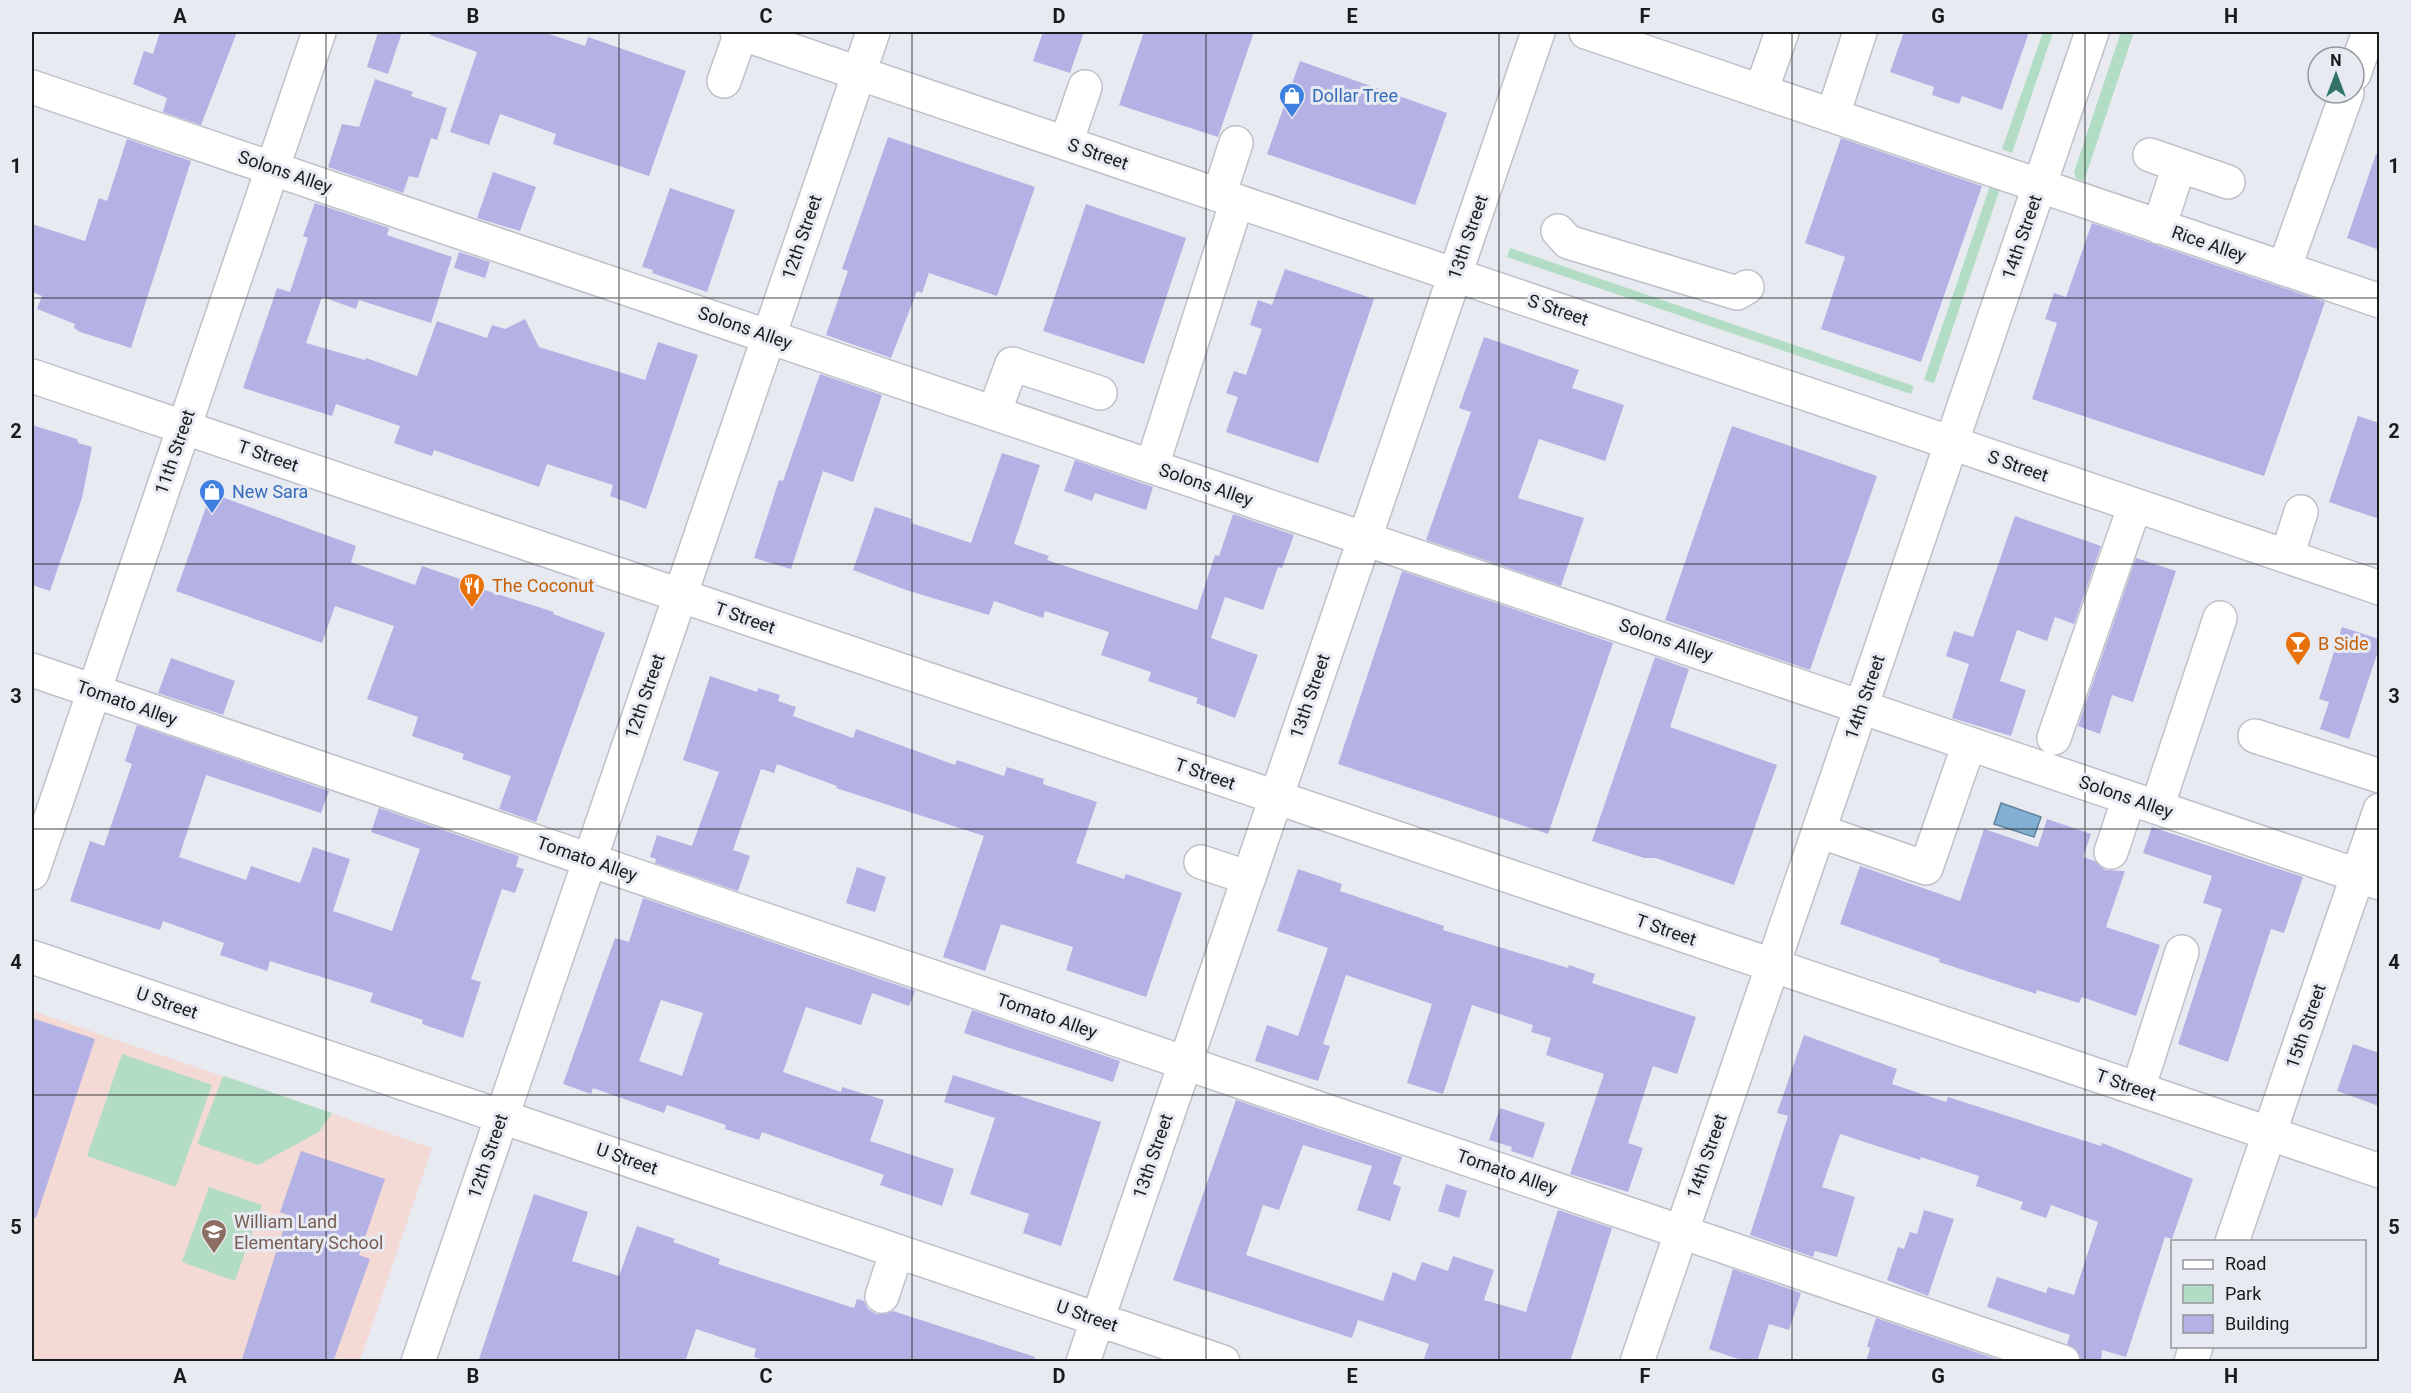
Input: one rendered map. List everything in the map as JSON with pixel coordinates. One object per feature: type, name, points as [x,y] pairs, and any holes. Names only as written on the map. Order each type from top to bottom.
[{"type":"street","name":"11th Street","points":[[32,873],[319,32]]},
{"type":"street","name":"S Street","points":[[739,32],[2379,588]]},
{"type":"street","points":[[724,81],[739,32]]},
{"type":"street","name":"12th Street","points":[[418,1362],[873,32]]},
{"type":"street","name":"13th Street","points":[[1083,1362],[1538,32]]},
{"type":"street","name":"Rice Alley","points":[[1586,32],[2284,269],[2372,302]]},
{"type":"street","points":[[1761,91],[1782,32]]},
{"type":"street","points":[[1833,115],[1860,32]]},
{"type":"street","name":"14th Street","points":[[1638,1362],[2092,32]]},
{"type":"street","name":"Solons Alley","points":[[32,87],[2369,879]]},
{"type":"street","points":[[1066,143],[1085,87]]},
{"type":"street","points":[[2284,269],[2343,105]]},
{"type":"street","points":[[1152,466],[1228,198],[1236,143]]},
{"type":"street","points":[[2169,230],[2189,169]]},
{"type":"street","points":[[1558,231],[1568,242],[1737,293],[1747,287]]},
{"type":"street","points":[[994,413],[1012,364],[1100,393]]},
{"type":"street","name":"T Street","points":[[32,376],[2379,1171]]},
{"type":"street","points":[[2054,738],[2135,505]]},
{"type":"street","points":[[2287,556],[2301,512]]},
{"type":"street","points":[[2110,852],[2143,802],[2220,618]]},
{"type":"street","name":"Tomato Alley","points":[[32,670],[2063,1362]]},
{"type":"street","points":[[2255,736],[2379,776]]},
{"type":"street","points":[[1818,831],[1926,868],[1969,744]]},
{"type":"street","name":"15th Street","points":[[2233,1240],[2269,1134],[2369,879],[2379,810]]},
{"type":"street","points":[[1201,862],[1249,878]]},
{"type":"street","points":[[2138,1089],[2182,952]]},
{"type":"street","name":"U Street","points":[[32,957],[1223,1362]]},
{"type":"street","points":[[882,1296],[897,1251]]},
{"type":"shaded area","name":"William Land Elementary School","points":[[32,1011],[432,1148],[360,1361],[32,1362]]},
{"type":"green space","points":[[2043,32],[2053,32],[2012,153],[2002,149]]},
{"type":"green space","points":[[2121,32],[2134,32],[2084,181],[2076,178],[2074,172]]},
{"type":"green space","points":[[1993,177],[2003,180],[1934,383],[1924,380]]},
{"type":"green space","points":[[1510,248],[1914,386],[1911,394],[1507,257]]},
{"type":"green space","points":[[122,1054],[212,1085],[176,1187],[87,1156]]},
{"type":"green space","points":[[223,1076],[332,1113],[319,1132],[258,1165],[197,1144]]},
{"type":"green space","points":[[209,1187],[262,1205],[235,1281],[182,1262]]},
{"type":"water","points":[[2001,803],[2041,817],[2034,837],[1994,824]]},
{"type":"building","points":[[160,32],[237,32],[201,125],[163,112],[167,98],[133,84],[144,51],[153,54]]},
{"type":"building","points":[[378,32],[402,32],[388,74],[367,67]]},
{"type":"building","points":[[430,32],[543,32],[585,46],[588,37],[686,71],[649,176],[553,144],[556,134],[500,114],[489,145],[450,132],[477,52],[430,35]]},
{"type":"building","points":[[1043,32],[1084,32],[1070,73],[1033,61]]},
{"type":"building","points":[[1144,32],[1254,32],[1218,137],[1119,105]]},
{"type":"building","points":[[1904,32],[2029,32],[2002,110],[1962,96],[1959,104],[1932,95],[1934,87],[1890,72]]},
{"type":"building","points":[[1300,61],[1447,113],[1415,205],[1267,154]]},
{"type":"building","points":[[375,79],[413,92],[411,96],[447,108],[437,140],[431,138],[418,178],[409,176],[403,193],[328,167],[342,124],[359,127]]},
{"type":"building","points":[[888,137],[1035,187],[997,296],[929,273],[922,293],[917,291],[891,358],[826,335],[848,271],[842,269]]},
{"type":"building","points":[[1841,138],[1982,186],[1921,362],[1821,329],[1845,257],[1805,243]]},
{"type":"building","points":[[127,139],[191,161],[131,348],[80,332],[74,328],[75,324],[37,309],[42,296],[32,292],[32,224],[85,241],[99,198],[107,201]]},
{"type":"building","points":[[2376,154],[2379,155],[2379,250],[2347,238]]},
{"type":"building","points":[[493,172],[536,187],[520,231],[477,218]]},
{"type":"building","points":[[670,188],[735,210],[707,292],[652,273],[653,270],[642,267]]},
{"type":"building","points":[[315,203],[389,228],[387,235],[452,257],[431,323],[359,300],[356,309],[322,297],[306,343],[365,360],[366,358],[417,376],[437,321],[487,338],[492,325],[505,329],[525,319],[539,347],[645,380],[658,342],[698,355],[646,509],[610,496],[613,485],[547,464],[539,487],[434,450],[432,456],[394,443],[400,426],[336,404],[332,416],[243,388],[277,288],[290,292],[308,238],[303,236]]},
{"type":"building","points":[[1086,204],[1186,238],[1144,364],[1043,331]]},
{"type":"building","points":[[2092,223],[2325,302],[2264,476],[2032,399],[2057,323],[2045,319],[2054,293],[2066,297]]},
{"type":"building","points":[[459,252],[490,262],[485,278],[454,268]]},
{"type":"building","points":[[1285,269],[1374,299],[1318,463],[1226,432],[1238,397],[1226,393],[1234,371],[1246,375],[1262,329],[1250,325],[1258,300],[1272,305]]},
{"type":"building","points":[[1484,337],[1579,370],[1572,388],[1624,405],[1605,461],[1539,439],[1518,498],[1584,518],[1561,586],[1426,540],[1471,412],[1459,408]]},
{"type":"building","points":[[820,374],[882,395],[853,482],[823,471],[791,569],[754,558],[779,480],[783,481]]},
{"type":"building","points":[[2358,416],[2379,423],[2379,519],[2329,502]]},
{"type":"building","points":[[32,425],[77,439],[78,443],[92,447],[82,498],[50,591],[32,585]]},
{"type":"building","points":[[1732,426],[1877,476],[1810,670],[1665,620]]},
{"type":"building","points":[[1002,453],[1040,465],[1014,544],[1049,556],[1047,560],[1197,610],[1215,555],[1219,556],[1233,514],[1294,535],[1282,568],[1278,567],[1263,610],[1225,597],[1211,638],[1258,655],[1235,718],[1196,703],[1198,698],[1148,681],[1151,672],[1101,655],[1109,632],[1045,611],[1043,618],[994,601],[989,615],[906,590],[853,570],[875,507],[912,519],[911,523],[971,543]]},
{"type":"building","points":[[1075,460],[1153,487],[1146,510],[1095,493],[1092,501],[1064,491]]},
{"type":"building","points":[[211,493],[356,546],[351,562],[415,585],[422,566],[460,579],[459,582],[554,612],[553,614],[605,633],[536,822],[499,809],[511,776],[462,759],[464,754],[412,736],[418,717],[367,699],[394,626],[335,606],[322,643],[176,591]]},
{"type":"building","points":[[2015,516],[2101,546],[2074,624],[2055,617],[2047,641],[2017,630],[2000,681],[2026,690],[2011,736],[1952,718],[1969,664],[1946,656],[1954,631],[1973,637]]},
{"type":"building","points":[[2136,558],[2176,571],[2133,702],[2112,695],[2100,734],[2078,726]]},
{"type":"building","points":[[1402,571],[1613,643],[1548,834],[1338,764]]},
{"type":"building","points":[[2342,627],[2379,639],[2379,648],[2349,739],[2320,729],[2329,702],[2319,699]]},
{"type":"building","points":[[1655,657],[1689,669],[1670,727],[1777,765],[1734,885],[1656,858],[1644,858],[1592,841]]},
{"type":"building","points":[[171,658],[235,681],[223,715],[158,693]]},
{"type":"building","points":[[710,676],[757,692],[758,688],[780,695],[778,701],[796,707],[793,716],[853,738],[856,729],[955,765],[957,760],[1004,776],[1007,767],[1044,779],[1043,784],[1097,802],[1076,863],[1124,879],[1126,874],[1182,893],[1146,997],[1066,970],[1073,947],[1001,924],[985,971],[943,957],[984,836],[836,788],[837,786],[777,764],[774,773],[761,769],[733,850],[750,856],[738,891],[655,863],[656,859],[650,857],[657,835],[692,846],[719,772],[683,760]]},
{"type":"building","points":[[137,725],[329,791],[321,813],[206,775],[179,857],[246,880],[251,866],[300,883],[313,847],[350,859],[333,911],[392,931],[420,849],[371,832],[379,808],[519,856],[516,867],[524,869],[515,893],[502,889],[471,979],[481,982],[463,1038],[422,1024],[423,1020],[370,1002],[373,993],[270,961],[267,971],[220,955],[224,943],[163,921],[160,930],[70,901],[90,841],[104,846],[132,764],[125,761]]},
{"type":"building","points":[[2047,819],[2091,834],[2083,857],[2095,861],[2105,870],[2125,871],[2106,927],[2160,945],[2136,1016],[2082,997],[2079,1003],[2037,990],[2036,994],[1939,962],[1940,959],[1840,924],[1860,866],[1960,901],[1984,829],[2038,847]]},
{"type":"building","points":[[2152,827],[2303,877],[2284,933],[2271,929],[2228,1062],[2178,1044],[2222,909],[2203,903],[2212,876],[2143,853]]},
{"type":"building","points":[[857,867],[886,877],[875,912],[846,903]]},
{"type":"building","points":[[1298,869],[1342,884],[1340,891],[1444,926],[1443,930],[1568,968],[1569,965],[1595,974],[1592,983],[1696,1017],[1677,1074],[1653,1066],[1628,1143],[1643,1148],[1628,1192],[1570,1174],[1604,1074],[1546,1055],[1551,1038],[1531,1032],[1533,1025],[1472,1005],[1443,1094],[1407,1083],[1432,1004],[1346,975],[1323,1044],[1330,1046],[1318,1081],[1255,1061],[1267,1025],[1298,1036],[1328,948],[1277,931]]},
{"type":"building","points":[[643,898],[915,991],[909,1006],[872,993],[861,1025],[806,1007],[783,1072],[841,1092],[842,1087],[884,1100],[870,1141],[954,1169],[942,1206],[880,1185],[884,1175],[762,1132],[759,1140],[725,1129],[726,1125],[667,1105],[664,1113],[593,1088],[591,1094],[563,1084],[615,938],[629,942]],"holes":[[[661,1000],[703,1013],[682,1076],[639,1061]]]},
{"type":"building","points":[[972,1010],[1120,1061],[1113,1082],[964,1033]]},
{"type":"building","points":[[32,1018],[95,1039],[36,1218],[32,1218]]},
{"type":"building","points":[[1804,1035],[1897,1069],[1892,1084],[1946,1102],[1948,1097],[2101,1146],[2102,1143],[2193,1179],[2172,1239],[2165,1237],[2126,1357],[2102,1350],[2101,1362],[2081,1362],[2077,1350],[2067,1344],[2070,1335],[1987,1307],[1997,1277],[2046,1293],[2048,1287],[2074,1295],[2098,1222],[2051,1205],[2046,1218],[2020,1209],[2023,1202],[1976,1186],[1979,1176],[1921,1157],[1920,1160],[1840,1134],[1822,1187],[1855,1197],[1837,1257],[1815,1251],[1813,1257],[1750,1235],[1788,1116],[1777,1113]]},
{"type":"building","points":[[2353,1044],[2379,1053],[2379,1106],[2337,1091]]},
{"type":"building","points":[[953,1075],[1101,1122],[1061,1246],[1023,1233],[1029,1214],[970,1194],[995,1118],[944,1102]]},
{"type":"building","points":[[1236,1100],[1402,1157],[1393,1184],[1401,1187],[1390,1221],[1357,1210],[1372,1166],[1303,1145],[1279,1210],[1263,1205],[1246,1255],[1383,1301],[1393,1272],[1415,1281],[1422,1262],[1448,1271],[1453,1256],[1494,1270],[1484,1300],[1526,1312],[1558,1210],[1612,1228],[1570,1362],[1423,1362],[1429,1344],[1358,1320],[1352,1338],[1173,1280]]},
{"type":"building","points":[[1500,1108],[1545,1123],[1533,1158],[1511,1151],[1512,1147],[1489,1140]]},
{"type":"building","points":[[301,1151],[385,1179],[359,1255],[370,1259],[333,1362],[241,1362],[288,1215],[280,1212]]},
{"type":"building","points":[[1446,1184],[1467,1191],[1459,1218],[1438,1211]]},
{"type":"building","points":[[534,1194],[588,1212],[572,1261],[619,1276],[637,1226],[675,1239],[673,1242],[720,1259],[718,1264],[854,1308],[857,1299],[864,1301],[868,1309],[876,1314],[893,1311],[1035,1357],[1034,1362],[768,1362],[754,1357],[756,1349],[696,1329],[685,1362],[478,1362]]},
{"type":"building","points":[[1924,1210],[1954,1219],[1928,1296],[1887,1280],[1898,1247],[1904,1249],[1910,1232],[1917,1234]]},
{"type":"building","points":[[1733,1269],[1801,1293],[1789,1330],[1769,1324],[1757,1362],[1747,1362],[1709,1349]]},
{"type":"building","points":[[1876,1318],[1999,1360],[1999,1362],[1866,1362],[1870,1348],[1867,1346]]},
{"type":"place","name":"Dollar Tree","points":[[1292,119]]},
{"type":"place","name":"New Sara","points":[[212,515]]},
{"type":"place","name":"The Coconut","points":[[472,609]]},
{"type":"place","name":"B Side","points":[[2298,667]]},
{"type":"place","name":"William Land Elementary School","points":[[214,1255]]}]
